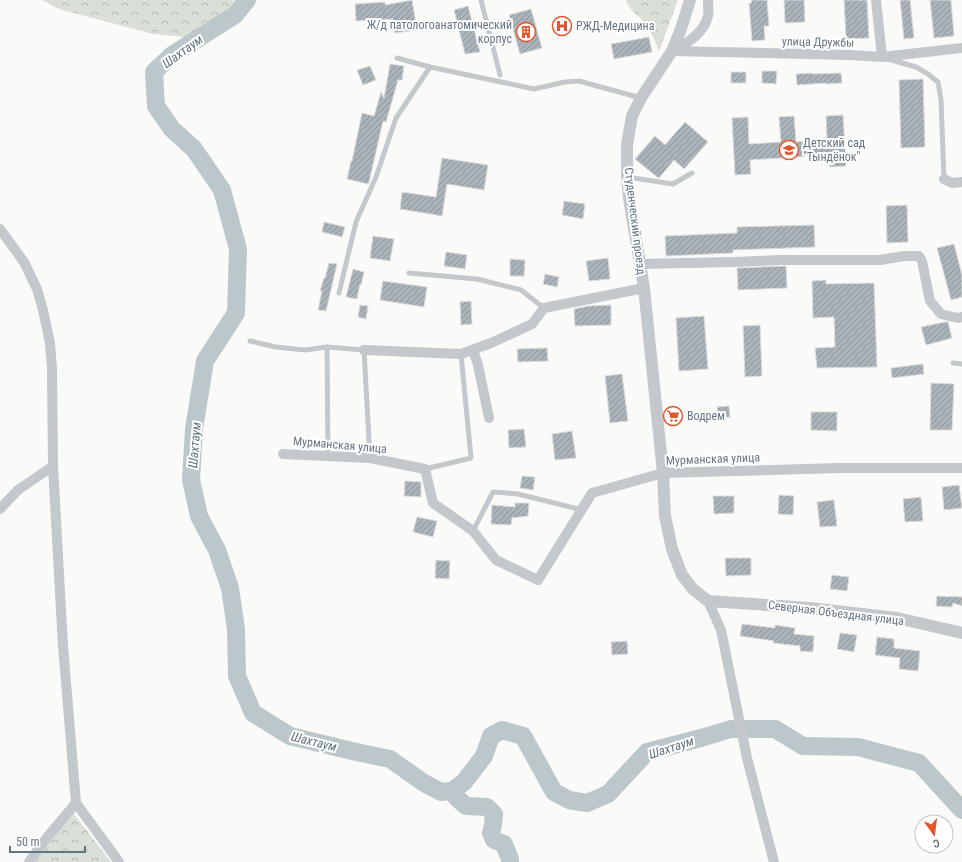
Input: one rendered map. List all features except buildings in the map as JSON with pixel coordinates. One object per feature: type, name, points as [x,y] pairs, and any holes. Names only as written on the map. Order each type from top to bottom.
[{"type":"street","name":"Студенческий проезд","points":[[690,0],[672,51],[641,98],[632,116],[627,145],[627,177],[629,198],[644,288],[663,473],[665,516],[672,549],[682,575],[693,590],[708,600]]},
{"type":"street","points":[[672,51],[687,43],[704,26],[708,15],[708,0]]},
{"type":"street","points":[[876,0],[882,57]]},
{"type":"street","name":"улица Дружбы","points":[[672,51],[882,57],[962,48]]},
{"type":"street","points":[[944,179],[952,183],[962,182]]},
{"type":"street","points":[[0,229],[24,262],[37,289],[50,343],[52,368],[53,466],[63,646],[76,803],[119,862]]},
{"type":"street","points":[[640,264],[780,260],[880,260],[904,256],[919,256],[922,261],[930,301],[941,314],[958,318],[962,317]]},
{"type":"street","name":"Студенческий проезд","points":[[544,308],[644,288]]},
{"type":"street","points":[[364,350],[461,354],[491,343],[532,324],[544,308]]},
{"type":"street","points":[[473,350],[478,365],[489,418]]},
{"type":"street","name":"Мурманская улица","points":[[283,454],[370,458],[425,469],[433,503],[473,531],[496,560],[538,580],[592,494],[663,473],[840,468],[962,468]]},
{"type":"street","points":[[0,510],[18,490],[53,466]]},
{"type":"street","points":[[708,600],[721,630],[747,758],[774,862]]},
{"type":"street","name":"Северная Объездная улица","points":[[708,600],[810,608],[897,618],[962,633]]},
{"type":"street","points":[[29,862],[76,803]]},
{"type":"lane","points":[[481,0],[500,75]]},
{"type":"lane","points":[[882,57],[916,67],[938,82],[941,100],[944,179]]},
{"type":"lane","points":[[397,58],[430,67],[534,89],[565,82],[579,81],[641,98]]},
{"type":"lane","points":[[339,293],[356,222],[376,177],[396,118],[430,67]]},
{"type":"lane","points":[[627,177],[672,184],[692,173]]},
{"type":"lane","points":[[409,273],[477,279],[521,290],[544,308]]},
{"type":"lane","points":[[250,341],[276,347],[305,350],[327,348],[364,350],[370,458]]},
{"type":"lane","points":[[327,348],[328,456]]},
{"type":"lane","points":[[425,469],[471,458],[461,354]]},
{"type":"lane","points":[[953,364],[962,364]]},
{"type":"lane","points":[[473,531],[493,492],[518,494],[582,510]]},
{"type":"green space","points":[[42,0],[234,0],[226,14],[185,37],[153,34],[59,9]]},
{"type":"green space","points":[[626,0],[678,0],[659,51],[647,27],[631,9]]},
{"type":"green space","points":[[74,814],[111,862],[33,862],[69,815]]},
{"type":"waterway","name":"Шахтаум","points":[[247,0],[235,15],[172,55],[154,72],[156,106],[172,129],[194,149],[222,190],[238,249],[236,313],[205,361],[194,429],[191,480],[199,516],[217,550],[230,588],[236,629],[237,676],[253,713],[290,736],[390,759],[424,783],[441,792],[452,791],[464,782],[484,756],[491,736],[502,730],[523,736],[554,792],[569,800],[587,803],[608,794],[647,752],[731,729],[775,729],[803,746],[858,747],[919,763],[962,810]]},
{"type":"waterway","points":[[452,791],[466,806],[487,807],[494,814],[491,833],[494,840],[504,844],[510,862]]},
{"type":"place","name":"РЖД-Медицина","points":[[562,26]]},
{"type":"place","name":"Ж/д патологоанатомический корпус","points":[[526,32]]},
{"type":"place","name":"Детский сад \"Тындёнок\"","points":[[789,150]]},
{"type":"place","name":"Водрем","points":[[673,416]]}]
